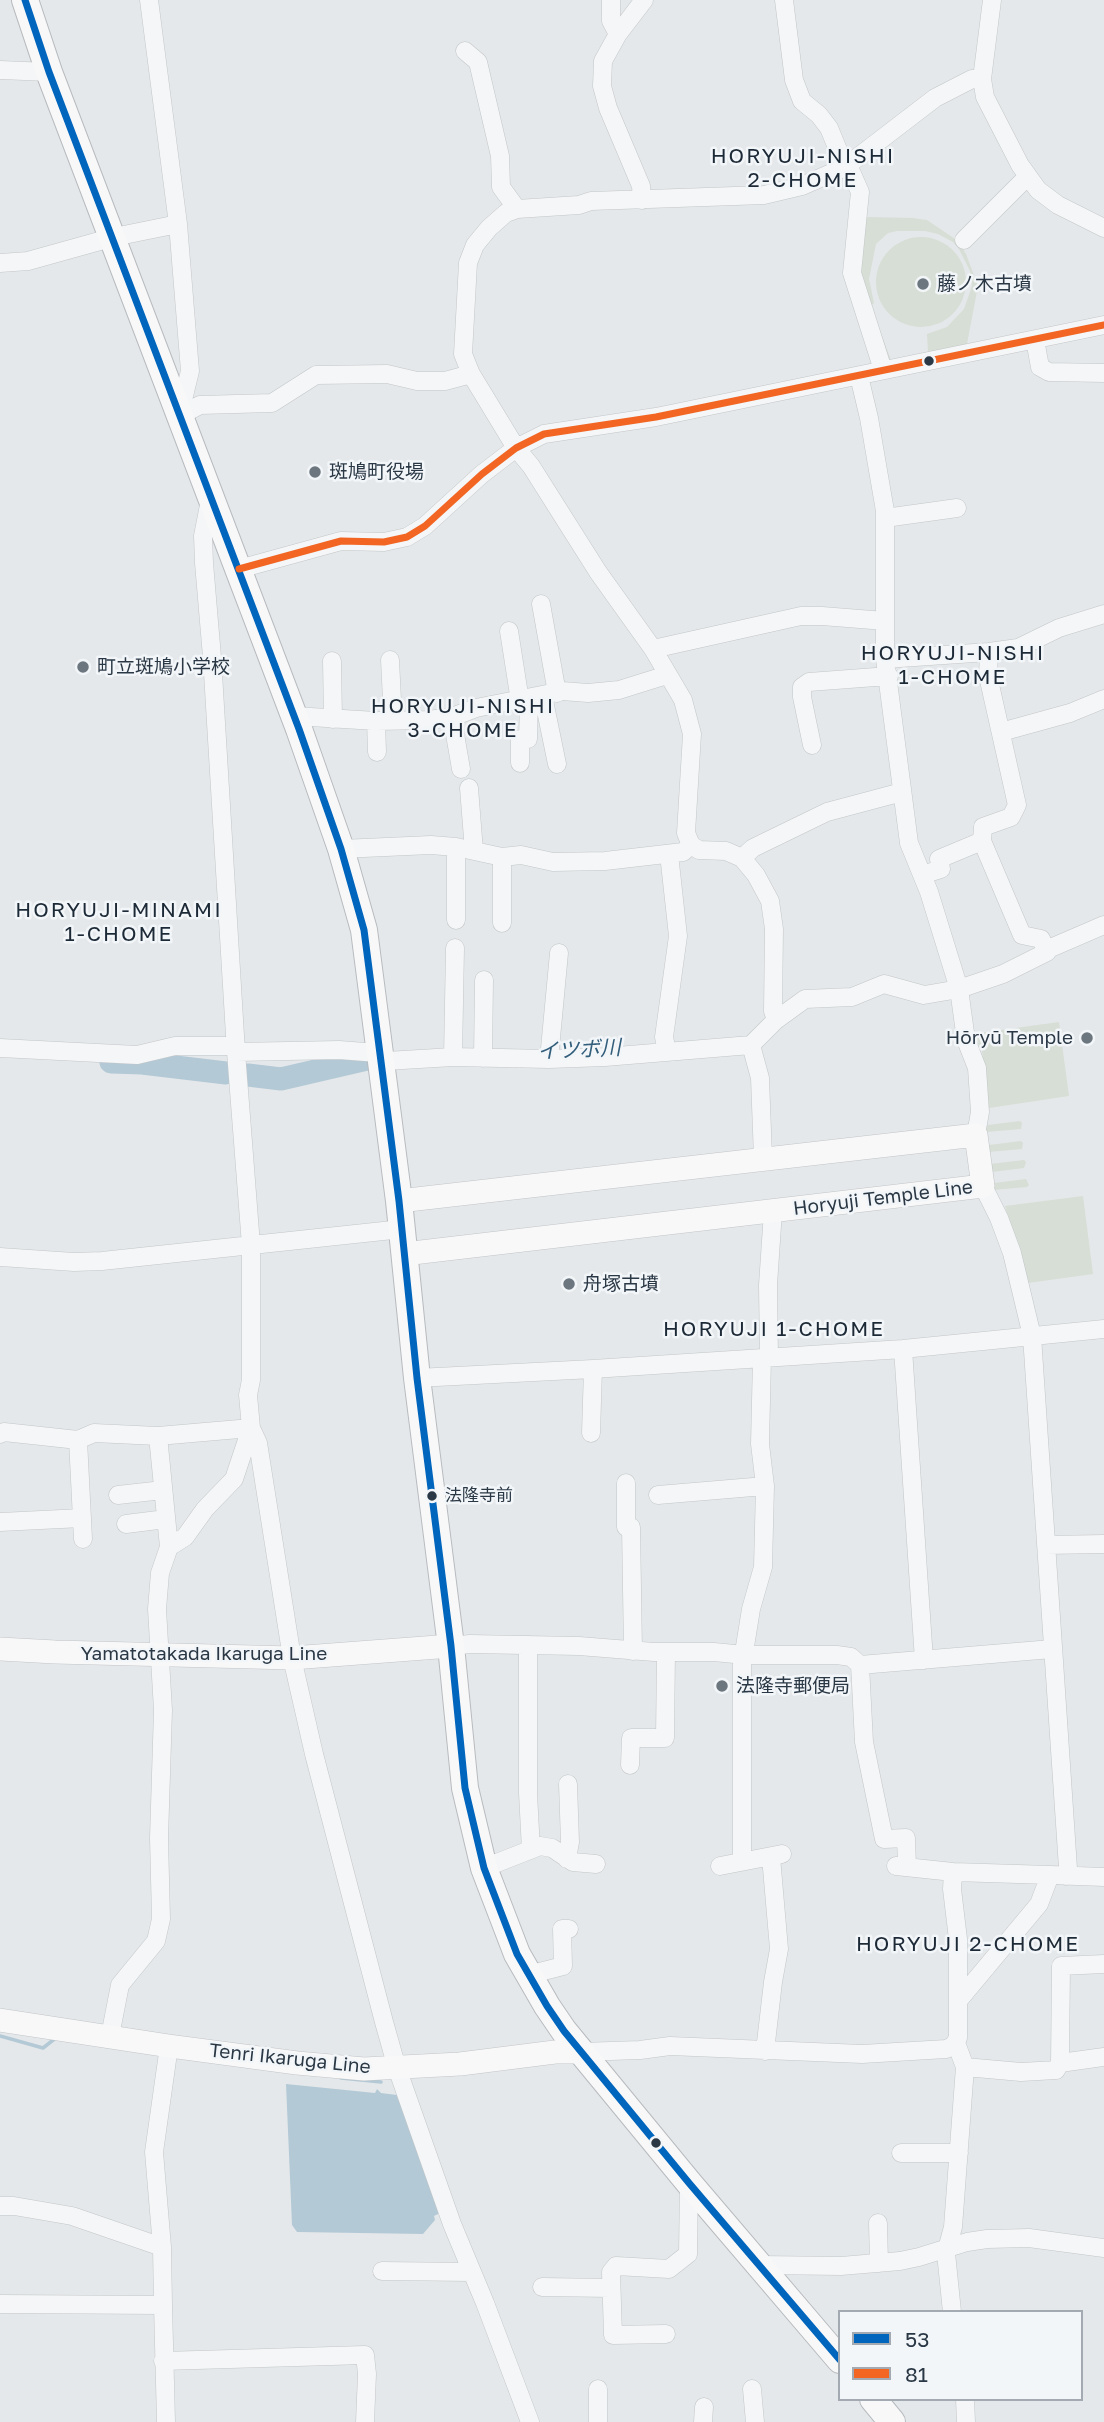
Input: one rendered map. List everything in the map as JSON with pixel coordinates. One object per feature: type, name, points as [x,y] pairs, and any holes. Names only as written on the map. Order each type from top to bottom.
[{"type":"highway","points":[[25,0],[49,72],[294,716],[341,849],[364,930],[399,1201],[465,1788],[484,1868],[512,1942],[552,2014],[689,2183],[838,2358]]},
{"type":"highway","points":[[875,2401],[892,2422]]},
{"type":"main road","points":[[399,1201],[976,1135]]},
{"type":"main road","name":"Horyuji Temple Line","points":[[403,1242],[773,1211],[983,1186],[976,1135]]},
{"type":"main road","name":"Yamatotakada Ikaruga Line","points":[[0,1649],[292,1658],[451,1646]]},
{"type":"main road","name":"Tenri Ikaruga Line","points":[[0,2020],[110,2036],[168,2051],[364,2069],[460,2064],[555,2052],[581,2052]]},
{"type":"street","points":[[149,0],[178,224],[191,371],[179,416]]},
{"type":"street","points":[[611,0],[611,21],[618,34]]},
{"type":"street","points":[[642,200],[641,186],[601,86],[603,61],[618,34],[644,0]]},
{"type":"street","points":[[784,0],[794,80],[802,101],[819,115],[828,128],[860,192],[852,273],[883,370]]},
{"type":"street","points":[[992,0],[982,79],[985,97],[1020,165],[1038,190],[1058,205],[1104,228]]},
{"type":"street","points":[[465,51],[478,62],[500,156],[501,187],[517,209]]},
{"type":"street","points":[[0,71],[49,72]]},
{"type":"street","points":[[776,1020],[773,1011],[774,929],[770,901],[757,875],[742,858],[726,851],[699,850],[691,845],[686,833],[692,734],[683,700],[653,649],[598,572],[471,374],[463,354],[468,263],[475,245],[489,228],[506,212],[517,209],[579,205],[591,201],[764,195],[802,186],[846,166],[935,98],[972,79],[982,79]]},
{"type":"street","points":[[964,240],[1028,176]]},
{"type":"street","points":[[0,263],[28,261],[114,237],[178,224]]},
{"type":"street","points":[[239,569],[341,541],[384,542],[407,537],[425,526],[482,474],[516,448],[544,434],[656,417],[1104,325]]},
{"type":"street","points":[[1035,340],[1040,367],[1049,372],[1104,373]]},
{"type":"street","points":[[179,416],[200,405],[272,404],[316,375],[387,374],[417,380],[444,380],[471,374]]},
{"type":"street","points":[[859,376],[869,418],[885,517],[887,667],[909,843],[959,989],[966,1040],[976,1068],[980,1112],[976,1135]]},
{"type":"street","points":[[211,496],[203,536],[204,563],[235,1049],[251,1245],[251,1380],[248,1395],[251,1428],[258,1443],[292,1658],[317,1766],[397,2068],[452,2224],[530,2422]]},
{"type":"street","points":[[885,517],[957,508]]},
{"type":"street","points":[[520,763],[520,739],[528,739],[537,697],[541,604]]},
{"type":"street","points":[[812,746],[802,697],[802,687],[809,682],[887,667],[1018,648],[1059,628],[1104,614]]},
{"type":"street","points":[[653,649],[802,617],[885,621]]},
{"type":"street","points":[[509,631],[537,697],[557,764]]},
{"type":"street","points":[[989,652],[988,677],[1017,805],[1011,817],[983,827],[982,841],[1022,935],[1041,939],[1046,950]]},
{"type":"street","points":[[377,752],[384,720],[390,660]]},
{"type":"street","points":[[332,661],[333,719]]},
{"type":"street","points":[[294,716],[384,720],[452,717],[476,708],[537,697],[619,690],[667,676]]},
{"type":"street","points":[[1001,732],[1070,713],[1104,699]]},
{"type":"street","points":[[452,717],[461,769]]},
{"type":"street","points":[[469,788],[474,851]]},
{"type":"street","points":[[742,858],[754,848],[827,812],[902,792]]},
{"type":"street","points":[[922,876],[941,869],[939,859],[982,841]]},
{"type":"street","points":[[341,849],[432,845],[502,857],[521,855],[553,862],[605,861],[669,854],[683,852],[691,845]]},
{"type":"street","points":[[456,847],[456,920]]},
{"type":"street","points":[[666,1048],[678,936],[669,854]]},
{"type":"street","points":[[502,857],[502,923]]},
{"type":"street","points":[[0,1048],[138,1055],[175,1046],[339,1050],[382,1057],[550,1054],[751,1045],[776,1020],[805,999],[852,997],[884,984],[924,995],[959,989],[1003,974],[1047,952],[1046,950],[1104,925]]},
{"type":"street","points":[[453,1054],[455,947]]},
{"type":"street","points":[[550,1054],[559,953]]},
{"type":"street","points":[[483,1054],[484,980]]},
{"type":"street","points":[[751,1045],[760,1077],[764,1158]]},
{"type":"street","points":[[958,2001],[1063,1874],[1032,1336],[1012,1253],[983,1186]]},
{"type":"street","points":[[741,1860],[740,1703],[742,1665],[751,1609],[763,1567],[765,1486],[760,1444],[773,1211]]},
{"type":"street","points":[[0,1257],[102,1261],[251,1245],[403,1242]]},
{"type":"street","points":[[417,1378],[903,1349],[1104,1329]]},
{"type":"street","points":[[903,1349],[925,1660]]},
{"type":"street","points":[[591,1433],[593,1369]]},
{"type":"street","points":[[0,1434],[5,1432],[78,1440],[94,1433],[158,1436],[251,1428]]},
{"type":"street","points":[[169,1547],[185,1537],[205,1509],[234,1479],[251,1428]]},
{"type":"street","points":[[110,2036],[120,1984],[156,1941],[161,1919],[159,1838],[163,1710],[157,1609],[160,1573],[169,1547],[158,1436]]},
{"type":"street","points":[[78,1440],[83,1539]]},
{"type":"street","points":[[626,1483],[626,1527],[631,1527],[633,1651]]},
{"type":"street","points":[[658,1495],[679,1499],[765,1486]]},
{"type":"street","points":[[118,1495],[163,1490]]},
{"type":"street","points":[[0,1522],[82,1518]]},
{"type":"street","points":[[126,1524],[166,1520]]},
{"type":"street","points":[[1046,1545],[1104,1544]]},
{"type":"street","points":[[528,1645],[531,1850]]},
{"type":"street","points":[[451,1646],[579,1646],[633,1651],[851,1657],[860,1665],[864,1742],[884,1839],[906,1838],[901,1866],[917,1870],[953,1872],[1104,1877]]},
{"type":"street","points":[[860,1665],[1052,1649]]},
{"type":"street","points":[[630,1765],[631,1738],[665,1738],[666,1652]]},
{"type":"street","points":[[567,1859],[570,1842],[568,1784]]},
{"type":"street","points":[[484,1868],[545,1846],[580,1864],[596,1864]]},
{"type":"street","points":[[720,1866],[732,1866],[741,1860],[776,1855],[779,1949],[769,2003],[765,2051]]},
{"type":"street","points":[[952,2310],[946,2260],[953,2227],[965,2067],[956,2043],[958,1939],[952,1889],[953,1872]]},
{"type":"street","points":[[528,1975],[563,1966],[562,1929],[569,1929]]},
{"type":"street","points":[[965,2067],[1045,2072],[1056,2070],[1060,2063],[1061,1966],[1104,1964]]},
{"type":"street","points":[[581,2052],[670,2046],[862,2054],[909,2053],[946,2049],[956,2043]]},
{"type":"street","points":[[166,2422],[162,2247],[154,2152],[168,2051]]},
{"type":"street","points":[[1060,2063],[1104,2057]]},
{"type":"street","points":[[901,2154],[959,2153]]},
{"type":"street","points":[[667,2334],[613,2335],[611,2272],[616,2266],[669,2269],[688,2254],[689,2183]]},
{"type":"street","points":[[0,2206],[72,2216],[162,2247]]},
{"type":"street","points":[[878,2223],[879,2263]]},
{"type":"street","points":[[760,2265],[841,2266],[879,2263],[919,2257],[967,2242],[1011,2238],[1104,2248]]},
{"type":"street","points":[[382,2271],[472,2272]]},
{"type":"street","points":[[542,2287],[611,2288]]},
{"type":"street","points":[[0,2304],[163,2305]]},
{"type":"street","points":[[163,2361],[365,2355],[365,2422]]},
{"type":"street","points":[[598,2389],[598,2422]]},
{"type":"street","points":[[752,2389],[755,2422]]},
{"type":"street","points":[[965,2401],[966,2422]]},
{"type":"shaded area","points":[[865,217],[927,220],[958,241],[978,286],[966,349],[919,357],[918,354],[928,352],[927,334],[947,327],[964,309],[972,286],[970,271],[953,242],[925,231],[897,231],[888,233],[876,244],[869,279],[874,303],[871,306],[892,363],[888,364],[858,273]]},
{"type":"shaded area","points":[[921,237],[946,245],[958,257],[966,282],[958,307],[946,319],[921,327],[896,319],[884,307],[876,282],[884,257],[896,245]]},
{"type":"shaded area","points":[[1059,1022],[1069,1096],[989,1108],[982,1051],[972,1034]]},
{"type":"shaded area","points":[[1020,1121],[1021,1129],[986,1132],[988,1125]]},
{"type":"shaded area","points":[[1021,1141],[1022,1149],[988,1152],[989,1145]]},
{"type":"shaded area","points":[[1024,1160],[1024,1168],[992,1172],[990,1164]]},
{"type":"shaded area","points":[[1026,1179],[1029,1185],[1027,1187],[993,1190],[994,1183]]},
{"type":"shaded area","points":[[1083,1196],[1093,1274],[1028,1283],[1005,1206]]},
{"type":"shaded area","name":"舟塚古墳","points":[[569,1276],[577,1284],[569,1292],[561,1284]]},
{"type":"water","points":[[286,2084],[375,2093],[377,2089],[381,2093],[397,2095],[440,2213],[434,2216],[435,2220],[423,2234],[297,2232],[292,2225]]},
{"type":"waterway","name":"イツボ川","points":[[248,1075],[281,1079],[367,1059]]},
{"type":"waterway","name":"イツボ川","points":[[111,1062],[226,1073]]},
{"type":"waterway","points":[[0,2036],[43,2048],[57,2037]]},
{"type":"waterway","points":[[341,2078],[381,2082]]},
{"type":"transit line","name":"53","points":[[25,0],[49,72],[299,729],[341,849],[364,930],[399,1201],[465,1788],[484,1868],[517,1954],[564,2031],[838,2358]]},
{"type":"transit line","name":"81","points":[[239,569],[341,541],[384,542],[407,537],[425,526],[482,474],[516,448],[544,434],[656,417],[1104,325]]},
{"type":"place","name":"藤ノ木古墳","points":[[923,284]]},
{"type":"place","name":"斑鳩町役場","points":[[315,472]]},
{"type":"place","name":"町立斑鳩小学校","points":[[83,667]]},
{"type":"place","name":"Hōryū Temple","points":[[1087,1038]]},
{"type":"place","name":"舟塚古墳","points":[[569,1284]]},
{"type":"place","name":"法隆寺前","points":[[432,1496]]},
{"type":"place","name":"法隆寺郵便局","points":[[722,1686]]},
{"type":"district","name":"HORYUJI-NISHI 2-CHOME","points":[[803,168]]},
{"type":"district","name":"HORYUJI-NISHI 1-CHOME","points":[[953,665]]},
{"type":"district","name":"HORYUJI-NISHI 3-CHOME","points":[[463,718]]},
{"type":"district","name":"HORYUJI-MINAMI 1-CHOME","points":[[119,922]]},
{"type":"district","name":"HORYUJI 1-CHOME","points":[[774,1329]]},
{"type":"district","name":"HORYUJI 2-CHOME","points":[[968,1944]]}]
